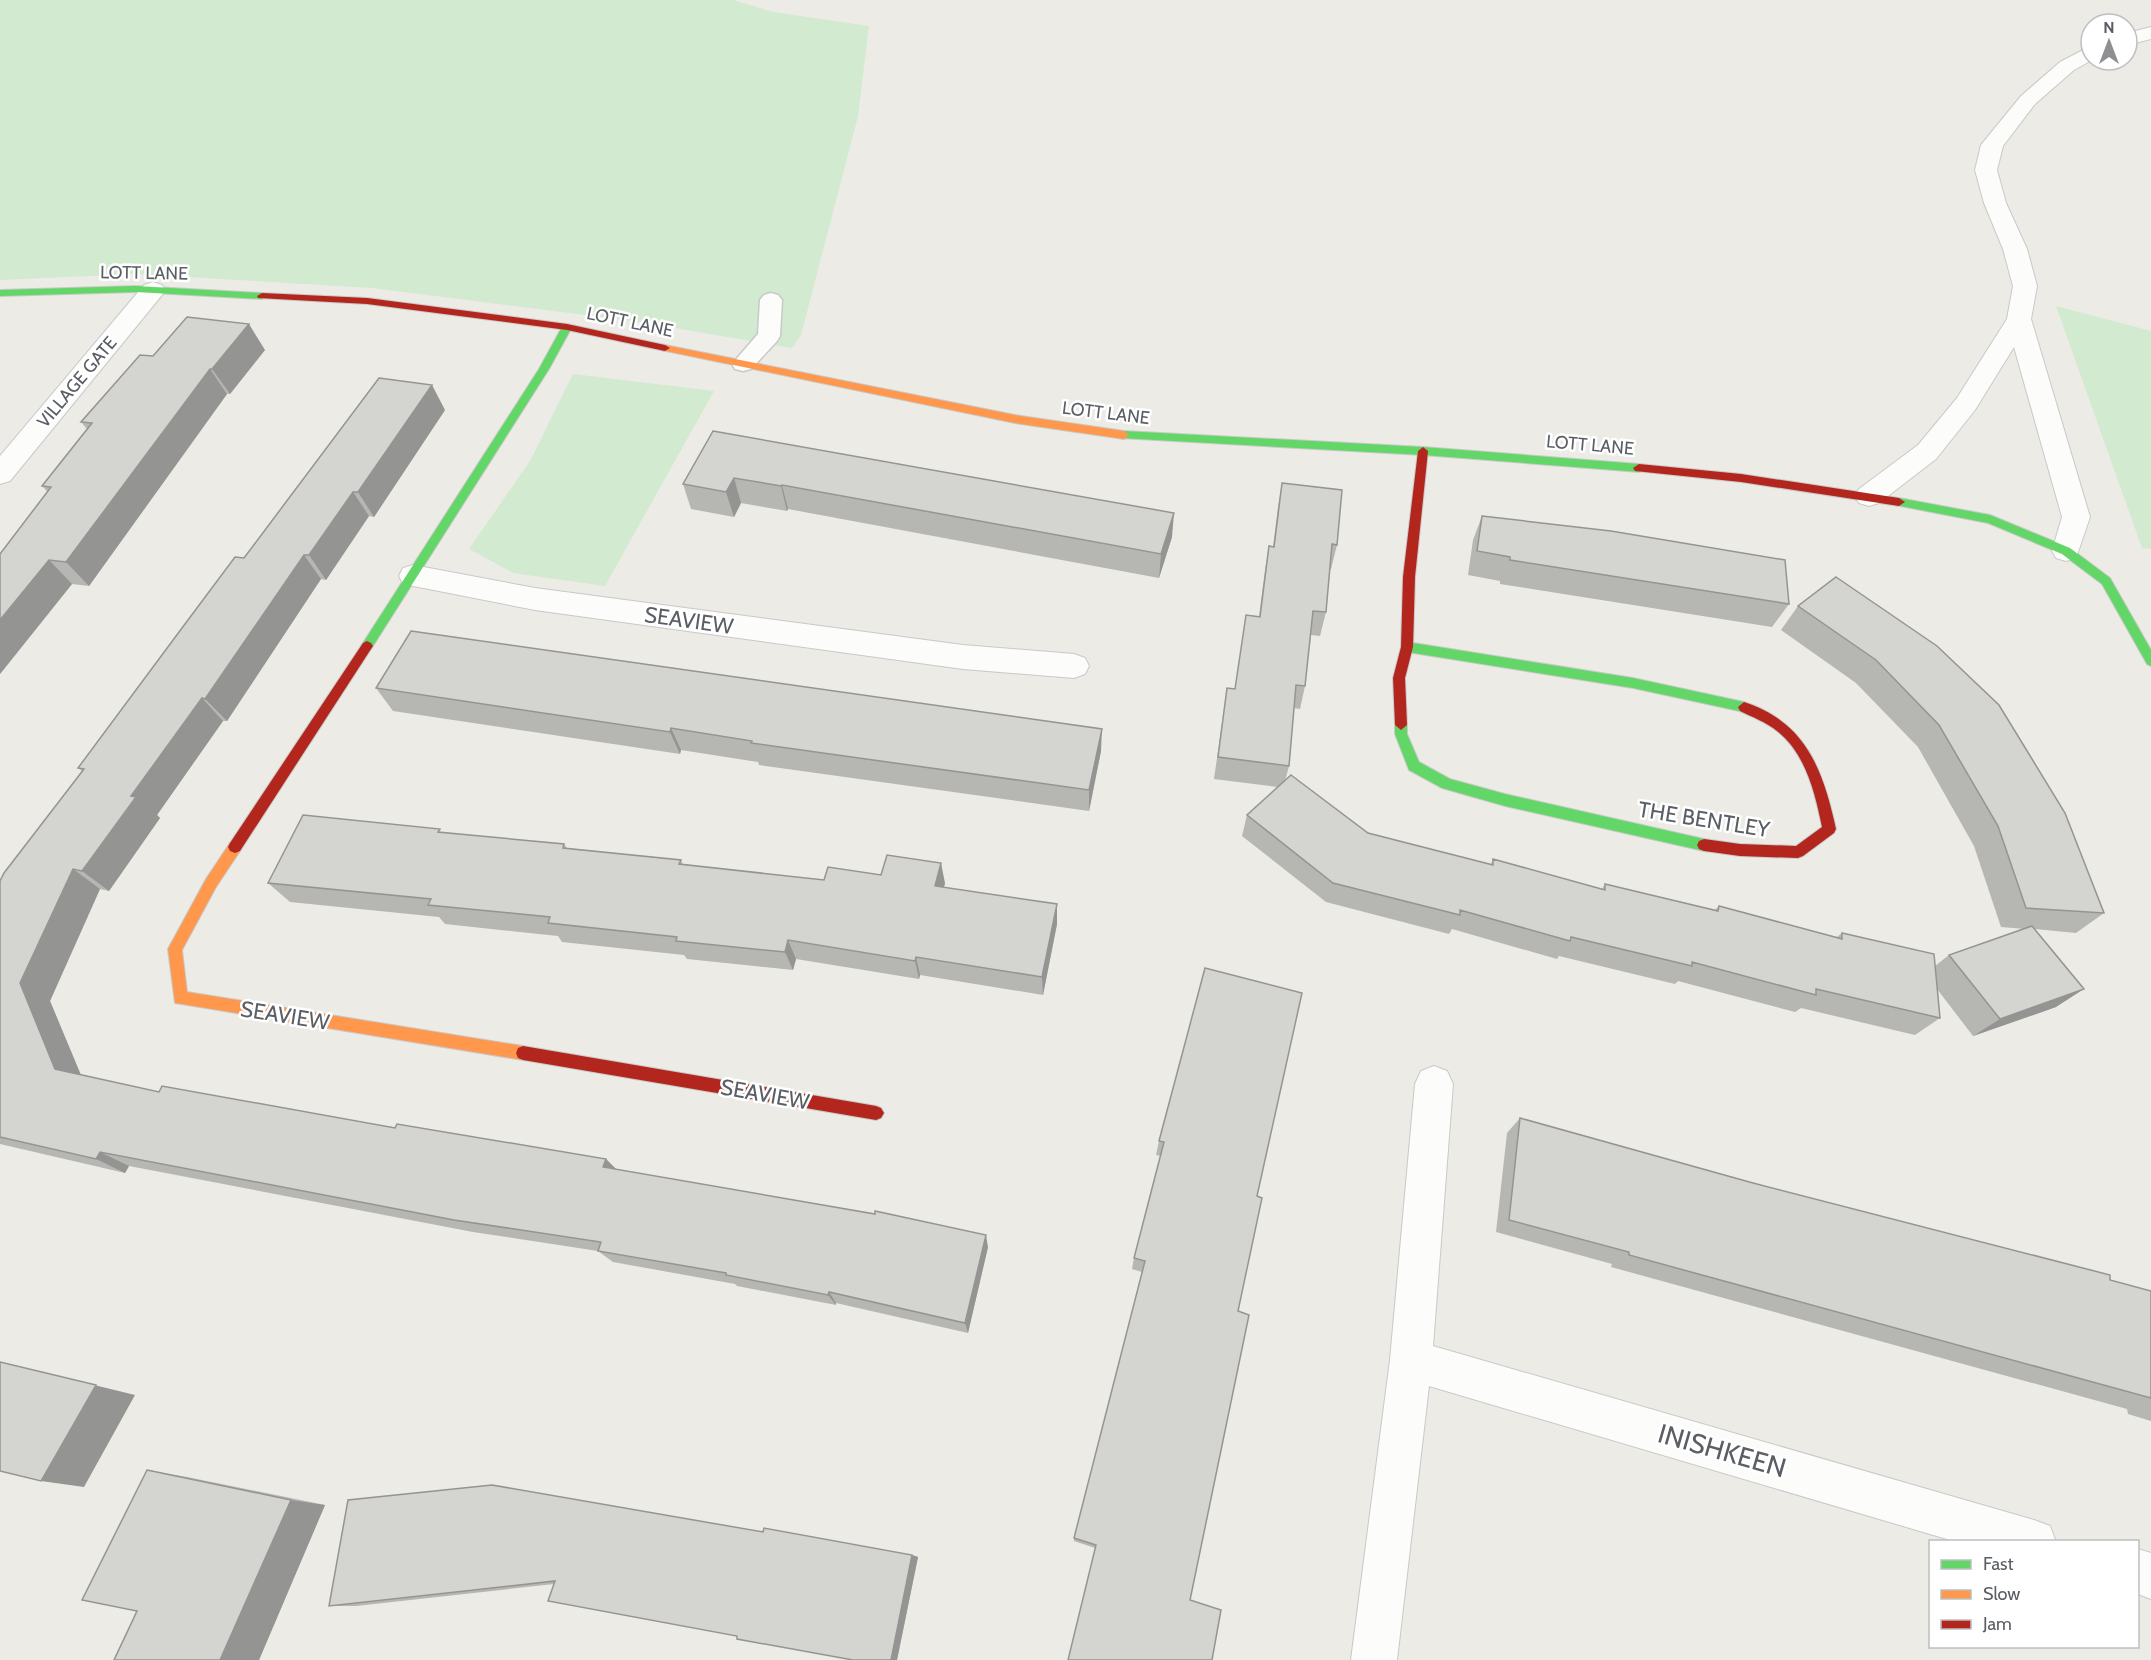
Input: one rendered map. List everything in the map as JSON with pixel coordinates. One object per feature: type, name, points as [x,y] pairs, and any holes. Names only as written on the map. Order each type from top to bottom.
[{"type":"street","points":[[1869,496],[1927,452],[1966,404],[2019,320],[2025,286],[2015,249],[1995,203],[1986,170],[1992,145],[2028,100],[2067,66],[2079,59]]},
{"type":"street","name":"LOTT LANE","points":[[0,293],[153,290],[367,301],[567,327],[1015,419],[1139,436],[1576,461],[1741,478],[1869,496],[1990,519],[2066,551],[2106,581],[2151,661]]},
{"type":"street","name":"VILLAGE GATE","points":[[0,474],[153,290]]},
{"type":"street","points":[[2019,320],[2076,518],[2066,551]]},
{"type":"street","name":"SEAVIEW","points":[[567,327],[544,369],[413,576],[211,883],[175,949],[180,998],[482,1046],[876,1113]]},
{"type":"street","name":"THE BENTLEY","points":[[1407,647],[1633,683],[1742,706],[1784,728],[1810,764],[1821,786],[1829,829],[1798,852],[1740,850],[1687,843],[1504,800],[1447,784],[1414,766],[1401,734],[1399,678],[1407,647],[1409,577],[1423,451]]},
{"type":"street","name":"SEAVIEW","points":[[413,576],[547,600],[963,657],[1074,666]]},
{"type":"street","points":[[1374,1660],[1411,1360],[1434,1084]]},
{"type":"street","name":"INISHKEEN","points":[[1411,1360],[2027,1540]]},
{"type":"lane","points":[[743,364],[769,336],[771,300]]},
{"type":"green space","points":[[0,0],[733,0],[773,12],[869,26],[858,116],[801,335],[792,348],[640,322],[372,288],[136,274],[0,280]]},
{"type":"green space","points":[[2056,306],[2151,331],[2151,549],[2142,548]]},
{"type":"green space","points":[[573,374],[714,391],[605,586],[513,573],[469,549],[530,461]]},
{"type":"building","points":[[187,317],[249,324],[210,369],[66,562],[49,560],[0,620],[0,554],[51,487],[42,486],[92,423],[81,422],[140,355],[153,356]]},
{"type":"building","points":[[379,378],[432,385],[358,492],[353,492],[309,555],[304,555],[205,699],[202,698],[131,796],[136,797],[82,871],[73,869],[20,983],[55,1069],[159,1092],[162,1086],[395,1128],[397,1124],[606,1159],[603,1167],[875,1214],[875,1211],[986,1235],[965,1323],[829,1292],[828,1295],[726,1275],[726,1273],[598,1251],[601,1242],[454,1220],[100,1152],[96,1159],[0,1137],[0,881],[84,769],[78,768],[235,557],[244,558]]},
{"type":"building","points":[[713,431],[1174,513],[1161,554],[782,485],[734,478],[726,492],[683,484]]},
{"type":"building","points":[[1282,483],[1342,490],[1337,545],[1332,544],[1326,612],[1313,611],[1305,686],[1296,685],[1289,766],[1218,757],[1227,688],[1235,689],[1246,615],[1260,617],[1269,546],[1274,547]]},
{"type":"building","points":[[1482,516],[1611,531],[1785,560],[1789,604],[1510,560],[1510,557],[1477,551]]},
{"type":"building","points":[[1836,577],[1937,646],[1999,705],[2065,813],[2104,913],[2026,908],[1998,826],[1939,725],[1876,660],[1798,606]]},
{"type":"building","points":[[411,631],[1102,729],[1089,790],[751,743],[752,741],[671,728],[670,732],[376,688]]},
{"type":"building","points":[[1291,775],[1368,833],[1493,865],[1493,859],[1605,890],[1605,884],[1718,911],[1719,906],[1842,939],[1842,933],[1934,954],[1940,1018],[1816,989],[1816,995],[1692,962],[1692,966],[1571,937],[1570,941],[1460,910],[1460,915],[1333,883],[1247,815]]},
{"type":"building","points":[[303,815],[440,829],[438,832],[564,844],[563,848],[681,860],[679,864],[824,880],[828,867],[881,875],[887,855],[941,863],[935,886],[1057,904],[1042,977],[916,957],[915,961],[788,940],[785,952],[676,941],[677,937],[548,923],[550,917],[428,905],[431,899],[268,883]]},
{"type":"building","points":[[2032,926],[2084,989],[2000,1019],[1949,955]]},
{"type":"building","points":[[1205,968],[1302,993],[1257,1196],[1262,1198],[1238,1311],[1249,1315],[1190,1600],[1221,1610],[1212,1660],[1068,1660],[1096,1545],[1074,1538],[1145,1261],[1134,1258],[1164,1142],[1159,1141]]},
{"type":"building","points":[[1520,1118],[1753,1183],[2110,1275],[2110,1280],[2151,1291],[2151,1398],[1509,1220]]},
{"type":"building","points":[[0,1362],[96,1385],[41,1481],[0,1471]]},
{"type":"building","points":[[147,1470],[291,1500],[220,1660],[114,1660],[137,1611],[82,1600]]},
{"type":"building","points":[[492,1485],[763,1532],[764,1528],[912,1555],[891,1660],[853,1660],[548,1601],[555,1581],[329,1606],[348,1500]]},
{"type":"traffic: fast","points":[[0,293],[136,289],[262,296]]},
{"type":"traffic: fast","points":[[367,646],[544,369],[567,327]]},
{"type":"traffic: fast","points":[[1124,435],[1423,451],[1639,468]]},
{"type":"traffic: fast","points":[[1899,502],[1990,519],[2066,551],[2106,581],[2151,661]]},
{"type":"traffic: fast","points":[[1407,647],[1633,683],[1744,707]]},
{"type":"traffic: fast","points":[[1401,725],[1401,734],[1414,766],[1447,784],[1505,800],[1704,845]]},
{"type":"traffic: slow","points":[[665,348],[1015,419],[1124,435]]},
{"type":"traffic: slow","points":[[235,847],[211,883],[175,949],[180,998],[523,1053]]},
{"type":"traffic: jam","points":[[262,296],[367,301],[567,327],[665,348]]},
{"type":"traffic: jam","points":[[1401,725],[1399,678],[1407,647],[1409,577],[1423,451]]},
{"type":"traffic: jam","points":[[1639,468],[1741,478],[1899,502]]},
{"type":"traffic: jam","points":[[235,847],[367,646]]},
{"type":"traffic: jam","points":[[1704,845],[1740,850],[1798,852],[1829,829],[1815,776],[1803,752],[1784,729],[1744,707]]},
{"type":"traffic: jam","points":[[523,1053],[876,1113]]}]
